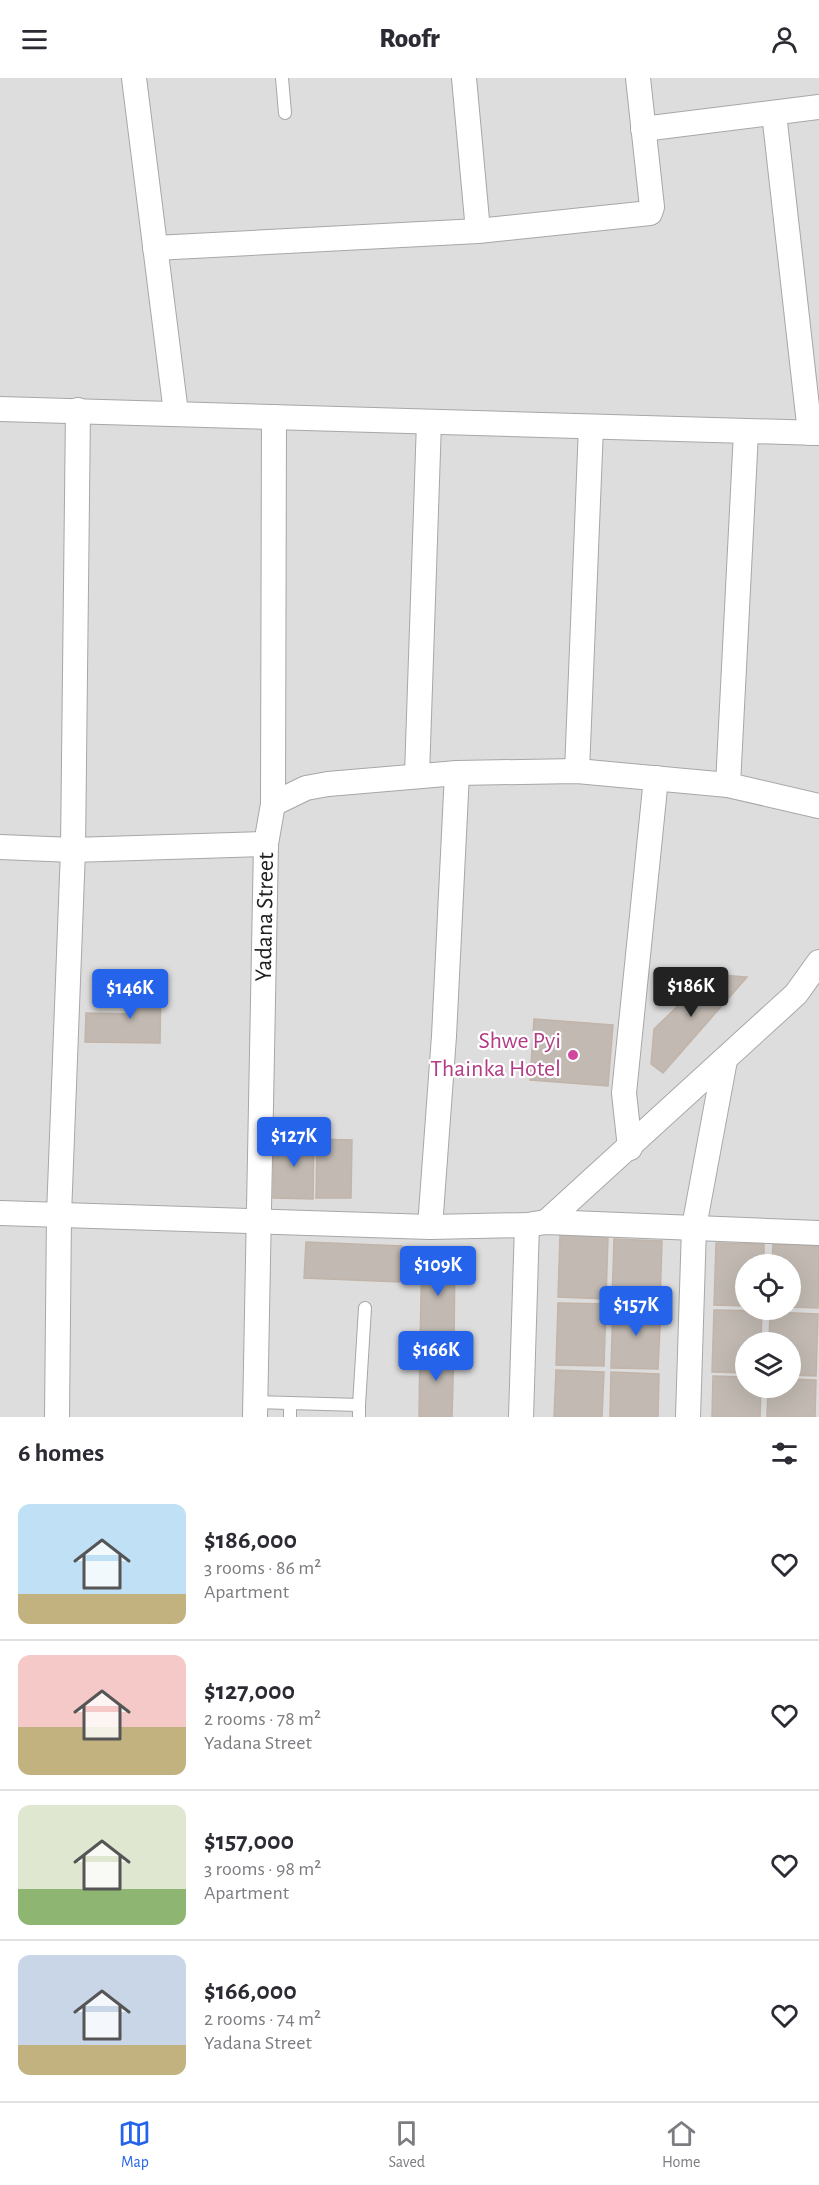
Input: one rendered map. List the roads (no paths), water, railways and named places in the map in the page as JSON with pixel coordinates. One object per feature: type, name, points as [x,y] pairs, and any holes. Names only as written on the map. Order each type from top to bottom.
[{"type":"street","points":[[134,78],[176,414]]},
{"type":"street","points":[[464,78],[478,231]]},
{"type":"street","points":[[155,248],[478,231],[650,213],[652,207],[638,78]]},
{"type":"street","points":[[643,129],[819,107]]},
{"type":"street","points":[[0,409],[814,434],[774,113]]},
{"type":"street","points":[[57,1417],[60,1215],[73,850],[78,411]]},
{"type":"street","name":"Yadana Street","points":[[255,1409],[266,844],[273,804],[274,417]]},
{"type":"street","points":[[417,775],[429,422]]},
{"type":"street","points":[[577,771],[591,427]]},
{"type":"street","points":[[728,785],[746,432]]},
{"type":"street","points":[[273,804],[306,788],[417,775],[577,771],[728,785],[819,806]]},
{"type":"street","points":[[430,1227],[444,1036],[457,773]]},
{"type":"street","points":[[630,1148],[624,1093],[656,778]]},
{"type":"street","points":[[0,847],[73,850],[266,844]]},
{"type":"street","points":[[521,1417],[537,1223],[630,1148],[796,994],[819,962]]},
{"type":"street","points":[[688,1417],[694,1227],[725,1060]]},
{"type":"street","points":[[0,1213],[430,1227],[537,1223],[819,1233]]},
{"type":"lane","points":[[282,78],[285,113]]},
{"type":"lane","points":[[255,1409],[290,1403],[359,1411],[365,1308]]},
{"type":"lane","points":[[290,1403],[290,1417]]},
{"type":"place","name":"Shwe Pyi Thainka Hotel","points":[[573,1055]]}]
